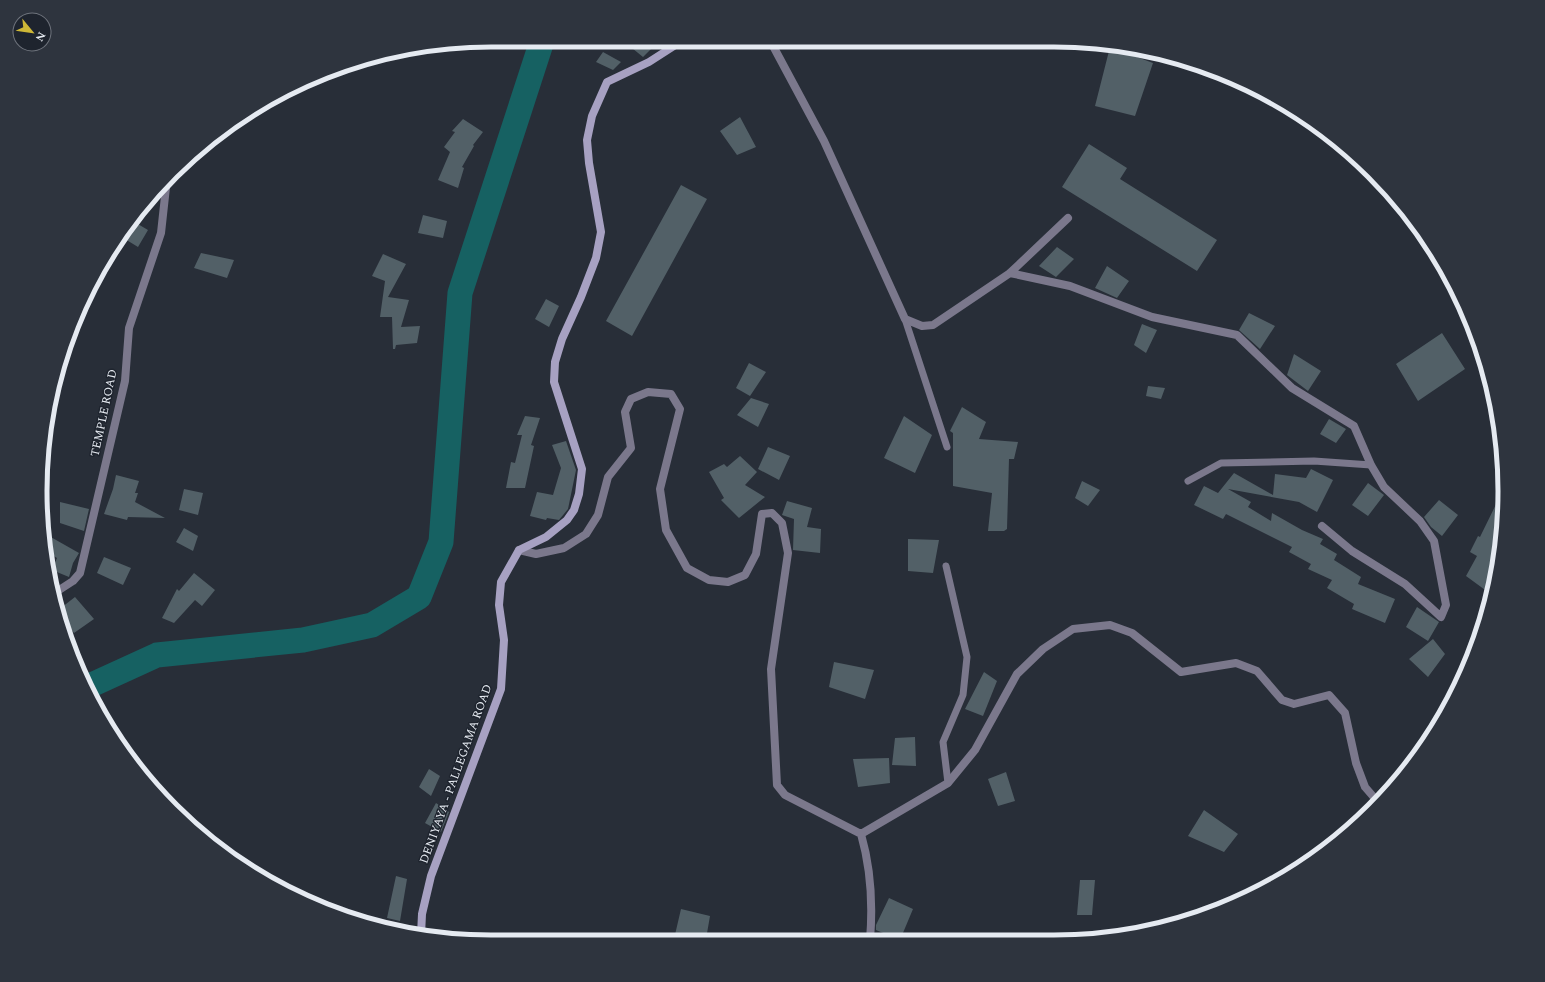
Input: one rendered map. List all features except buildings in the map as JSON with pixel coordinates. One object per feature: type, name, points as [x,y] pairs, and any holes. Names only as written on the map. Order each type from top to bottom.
[{"type":"main road","points":[[519,550],[546,537],[567,520],[574,510],[579,494],[582,469],[554,382],[555,362],[562,339],[581,297],[596,258],[601,232],[589,163],[587,140],[592,116],[607,82],[649,62],[672,47]]},
{"type":"main road","name":"DENIYAYA - PALLEGAMA ROAD","points":[[421,929],[422,914],[431,876],[501,689],[504,670],[504,640],[499,605],[501,582],[519,550]]},
{"type":"street","points":[[774,47],[824,141],[905,319],[922,326],[933,324],[1010,273],[1068,218]]},
{"type":"street","name":"TEMPLE ROAD","points":[[59,590],[73,581],[80,572],[125,381],[129,328],[161,233],[166,189]]},
{"type":"street","points":[[1010,273],[1070,286],[1152,317],[1237,335],[1292,388],[1354,426],[1371,465],[1384,487],[1420,521],[1434,541],[1446,605],[1442,618],[1406,584],[1352,551],[1322,526]]},
{"type":"street","points":[[519,550],[536,554],[564,548],[586,534],[598,515],[608,477],[631,448],[626,412],[631,399],[648,392],[671,394],[680,409],[660,489],[666,530],[687,568],[709,580],[728,582],[745,575],[756,554],[762,514],[772,513],[782,524],[788,553],[771,669],[777,785],[785,795],[861,834],[867,856],[873,907],[870,935]]},
{"type":"street","points":[[861,834],[948,783],[975,750],[1017,674],[1043,648],[1073,629],[1110,624],[1132,633],[1181,672],[1236,663],[1257,671],[1282,700],[1294,704],[1329,695],[1345,713],[1356,764],[1365,787],[1375,798]]},
{"type":"lane","points":[[905,319],[946,447]]},
{"type":"lane","points":[[1188,481],[1221,463],[1314,461],[1371,465]]},
{"type":"lane","points":[[946,566],[967,657],[963,695],[943,742],[948,783]]},
{"type":"waterway","points":[[92,685],[157,655],[303,640],[372,625],[419,597],[441,542],[460,293],[540,47]]}]
